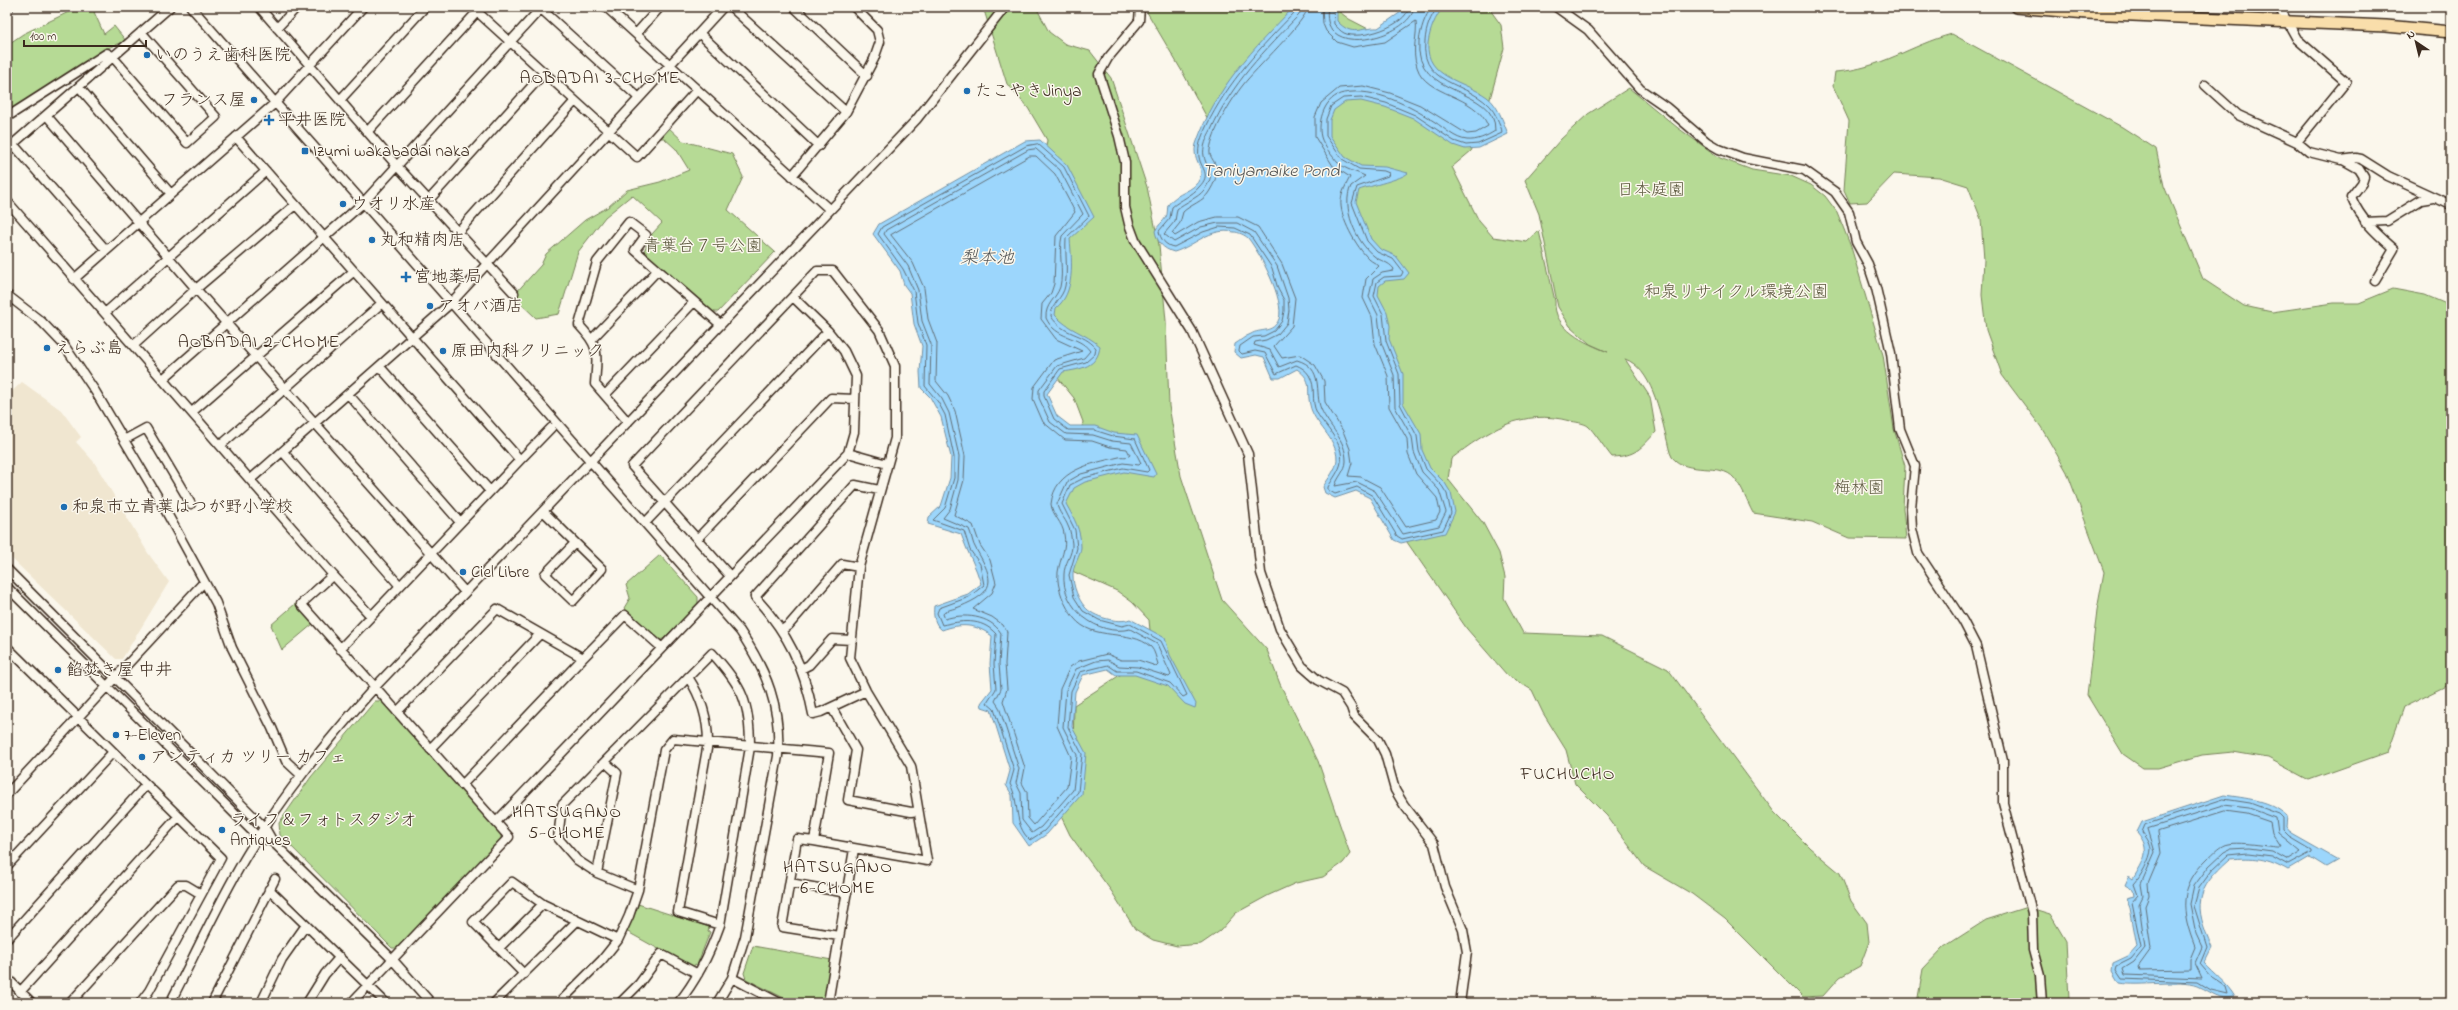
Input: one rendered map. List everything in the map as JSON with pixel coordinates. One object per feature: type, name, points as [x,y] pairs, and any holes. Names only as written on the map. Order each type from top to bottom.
[{"type":"highway","points":[[2016,7],[2287,22],[2394,26],[2451,32]]},
{"type":"street","points":[[7,153],[13,144],[47,116],[112,56],[170,7]]},
{"type":"street","points":[[192,7],[740,631],[766,675],[775,703],[778,749],[745,937],[732,978],[717,1003]]},
{"type":"street","points":[[259,7],[397,166],[457,233],[514,293]]},
{"type":"street","points":[[277,28],[297,7]]},
{"type":"street","points":[[74,278],[275,103],[363,7]]},
{"type":"street","points":[[340,100],[425,7]]},
{"type":"street","points":[[606,7],[830,210]]},
{"type":"street","points":[[636,34],[660,7]]},
{"type":"street","points":[[251,479],[349,395],[451,303],[723,7]]},
{"type":"street","points":[[731,7],[846,112]]},
{"type":"street","points":[[794,7],[867,76]]},
{"type":"street","points":[[792,176],[819,146],[846,112],[867,76],[880,42],[877,30],[854,7]]},
{"type":"street","points":[[170,1003],[224,896],[258,837],[301,775],[375,687],[916,120],[1005,7]]},
{"type":"street","points":[[1140,7],[1139,21],[1108,58],[1099,74],[1119,136],[1125,162],[1124,194],[1129,224],[1136,240],[1192,331],[1248,454],[1261,573],[1280,629],[1302,666],[1318,680],[1342,693],[1351,707],[1354,716],[1378,740],[1385,754],[1395,790],[1404,805],[1434,844],[1445,887],[1463,930],[1467,952],[1460,1003]]},
{"type":"street","points":[[1556,7],[1588,30],[1640,89],[1666,106],[1707,142],[1719,149],[1743,158],[1804,170],[1835,192],[1849,212],[1856,242],[1868,264],[1876,288],[1891,353],[1900,429],[1916,471],[1911,508],[1914,537],[1918,553],[1969,630],[1976,646],[2003,761],[2003,803],[2033,922],[2033,950],[2040,976],[2042,1003]]},
{"type":"street","points":[[2279,7],[2297,39],[2346,82],[2297,142]]},
{"type":"street","points":[[163,379],[363,203],[541,8],[639,98]]},
{"type":"street","points":[[368,132],[475,9],[636,157],[697,90]]},
{"type":"street","points":[[7,118],[89,63],[107,53],[112,56],[187,143],[216,117],[141,32]]},
{"type":"street","points":[[699,33],[819,146]]},
{"type":"street","points":[[428,200],[544,73]]},
{"type":"street","points":[[2205,85],[2238,115],[2297,142],[2309,152],[2341,160],[2359,169],[2364,177],[2362,183],[2351,197],[2365,222],[2394,249],[2375,281]]},
{"type":"street","points":[[79,87],[171,194]]},
{"type":"street","points":[[457,233],[575,101]]},
{"type":"street","points":[[47,116],[196,289],[465,592]]},
{"type":"street","points":[[236,137],[520,460]]},
{"type":"street","points":[[13,144],[106,250]]},
{"type":"street","points":[[2341,160],[2356,158],[2361,159],[2388,176],[2451,205]]},
{"type":"street","points":[[105,313],[266,171]]},
{"type":"street","points":[[2365,222],[2387,221],[2421,200],[2435,198]]},
{"type":"street","points":[[7,201],[371,616]]},
{"type":"street","points":[[134,345],[196,289],[295,205]]},
{"type":"street","points":[[628,422],[595,384],[598,353],[592,339],[579,325],[597,262],[628,222],[646,235],[635,250],[720,324]]},
{"type":"street","points":[[592,339],[657,270]]},
{"type":"street","points":[[192,412],[354,271]]},
{"type":"street","points":[[730,576],[632,466],[817,271],[833,271],[879,330],[896,366],[895,438],[879,490],[859,567],[850,658],[866,691],[911,766],[927,861],[797,839],[782,927],[839,936]]},
{"type":"street","points":[[7,295],[42,322],[64,345],[95,391],[162,504],[216,602],[232,648],[272,728],[286,760],[301,775]]},
{"type":"street","points":[[496,822],[848,453],[854,432],[856,376],[844,351],[828,332],[793,297]]},
{"type":"street","points":[[605,395],[694,302]]},
{"type":"street","points":[[221,445],[382,304]]},
{"type":"street","points":[[645,523],[828,332]]},
{"type":"street","points":[[380,367],[490,491]]},
{"type":"street","points":[[349,395],[460,522]]},
{"type":"street","points":[[697,539],[832,398],[855,399]]},
{"type":"street","points":[[124,440],[146,428],[190,504]]},
{"type":"street","points":[[340,649],[551,428]]},
{"type":"street","points":[[283,452],[400,586]]},
{"type":"street","points":[[848,453],[887,464]]},
{"type":"street","points":[[866,691],[832,708],[813,714],[801,669],[793,647],[782,630],[755,597],[855,485],[879,490]]},
{"type":"street","points":[[543,511],[602,569],[573,600],[545,574],[575,543]]},
{"type":"street","points":[[782,630],[842,564],[859,567]]},
{"type":"street","points":[[7,569],[265,828],[273,842],[392,960],[431,1003]]},
{"type":"street","points":[[334,575],[301,604],[510,837],[351,1003]]},
{"type":"street","points":[[7,794],[204,582]]},
{"type":"street","points":[[7,587],[258,837],[273,842]]},
{"type":"street","points":[[397,712],[497,609],[583,658]]},
{"type":"street","points":[[462,785],[626,615],[662,648]]},
{"type":"street","points":[[430,749],[540,634]]},
{"type":"street","points":[[801,669],[809,665],[832,639],[852,640]]},
{"type":"street","points":[[7,647],[221,858],[150,991],[140,1003]]},
{"type":"street","points":[[638,890],[597,873],[577,860],[558,838],[562,806],[712,653],[739,687],[750,725],[750,747],[720,925],[711,950],[698,974],[678,1003]]},
{"type":"street","points":[[688,677],[701,702],[708,726],[708,743],[678,912],[720,925]]},
{"type":"street","points":[[832,708],[856,750],[848,800],[911,812],[918,811]]},
{"type":"street","points":[[560,1003],[602,960],[618,940],[638,890],[664,750],[673,739],[828,753],[814,841]]},
{"type":"street","points":[[7,866],[113,752]]},
{"type":"street","points":[[597,873],[617,773],[605,762]]},
{"type":"street","points":[[7,938],[146,785]]},
{"type":"street","points":[[20,992],[178,817]]},
{"type":"street","points":[[828,1003],[854,849]]},
{"type":"street","points":[[212,1003],[274,879]]},
{"type":"street","points":[[524,974],[473,922],[512,882],[543,904],[618,940]]},
{"type":"street","points":[[790,883],[846,893]]},
{"type":"street","points":[[70,1003],[178,884],[186,885],[201,894]]},
{"type":"street","points":[[269,889],[386,1003]]},
{"type":"street","points":[[499,948],[543,904]]},
{"type":"street","points":[[494,1003],[577,921]]},
{"type":"street","points":[[261,1003],[282,959],[306,925]]},
{"type":"street","points":[[620,1003],[639,984],[661,954],[698,974]]},
{"type":"street","points":[[307,1003],[325,974],[340,957]]},
{"type":"street","points":[[7,978],[32,1003]]},
{"type":"street","points":[[732,978],[780,1003]]},
{"type":"shaded area","name":"和泉市立青葉はつが野小学校","points":[[22,382],[61,410],[81,437],[76,442],[94,462],[148,553],[169,582],[122,659],[116,659],[7,554],[7,396]]},
{"type":"green space","points":[[79,7],[102,7],[94,12],[104,34],[114,26],[126,41],[105,49],[7,115],[7,45],[23,34]]},
{"type":"green space","points":[[983,7],[1036,7],[1049,32],[1065,44],[1090,51],[1111,78],[1147,187],[1159,245],[1166,321],[1169,406],[1181,476],[1222,600],[1267,650],[1280,684],[1318,761],[1350,854],[1343,863],[1323,877],[1296,883],[1269,895],[1236,913],[1220,931],[1201,944],[1177,946],[1153,940],[1135,929],[1112,892],[1070,835],[1059,812],[1073,751],[1074,705],[1123,673],[1151,641],[1149,620],[1132,602],[1117,591],[1072,571],[1056,544],[1083,422],[1074,398],[1057,377],[1035,298],[1043,166],[1047,140],[1028,108],[1007,84]]},
{"type":"green space","points":[[1144,7],[1333,7],[1349,19],[1376,33],[1436,7],[1488,7],[1501,25],[1504,48],[1480,135],[1471,151],[1452,167],[1479,221],[1493,237],[1527,242],[1539,231],[1559,320],[1572,334],[1590,344],[1570,326],[1558,307],[1539,214],[1525,180],[1561,139],[1588,114],[1629,88],[1678,128],[1720,158],[1752,170],[1791,176],[1811,185],[1825,196],[1837,212],[1851,247],[1883,355],[1894,429],[1905,466],[1903,508],[1906,539],[1849,538],[1812,522],[1753,513],[1740,486],[1728,473],[1713,469],[1686,466],[1678,463],[1672,457],[1661,415],[1648,381],[1642,371],[1625,359],[1650,397],[1656,432],[1637,450],[1627,455],[1612,457],[1586,425],[1553,418],[1521,420],[1492,431],[1478,439],[1451,459],[1448,479],[1483,523],[1499,553],[1505,577],[1504,598],[1523,633],[1602,636],[1668,669],[1774,812],[1810,848],[1840,873],[1851,901],[1867,923],[1869,942],[1860,966],[1840,977],[1823,996],[1803,997],[1725,919],[1692,894],[1644,866],[1607,816],[1575,784],[1566,750],[1543,713],[1532,690],[1507,675],[1467,629],[1400,532],[1226,153],[1183,73]]},
{"type":"green space","points":[[1952,34],[2122,127],[2156,149],[2164,186],[2203,279],[2244,306],[2272,312],[2334,303],[2359,303],[2393,289],[2425,295],[2451,306],[2451,684],[2404,707],[2388,752],[2309,780],[2268,758],[2233,752],[2202,755],[2158,768],[2143,768],[2123,754],[2087,695],[2097,610],[2104,572],[2067,472],[2041,427],[2002,375],[1986,330],[1982,295],[1984,260],[1981,219],[1968,186],[1939,177],[1894,174],[1867,202],[1850,203],[1844,190],[1849,121],[1833,86],[1835,72],[1852,70],[1882,62],[1923,44]]},
{"type":"green space","name":"青葉台７号公園","points":[[668,127],[683,141],[732,154],[743,177],[728,210],[775,252],[718,312],[712,312],[643,253],[652,234],[662,223],[632,195],[605,217],[578,252],[559,314],[536,318],[513,296],[541,265],[546,254],[585,220],[608,207],[627,190],[660,182],[689,170],[676,149],[664,138],[659,138]]},
{"type":"green space","points":[[660,555],[698,597],[698,604],[663,639],[658,640],[624,608],[630,598],[626,585]]},
{"type":"green space","points":[[295,604],[313,624],[282,650],[271,625]]},
{"type":"green space","points":[[375,701],[382,701],[501,834],[501,840],[491,851],[397,948],[392,948],[280,835],[279,823],[311,777]]},
{"type":"green space","points":[[638,904],[709,927],[708,931],[710,932],[697,965],[695,964],[693,968],[626,931]]},
{"type":"green space","points":[[2027,907],[2050,914],[2066,941],[2069,999],[2067,1003],[1917,1003],[1923,969],[1944,947],[1986,920]]},
{"type":"green space","points":[[753,946],[832,960],[824,1003],[794,1003],[746,979],[744,973]]},
{"type":"water","name":"Taniyamaike Pond","points":[[1294,7],[1337,7],[1337,21],[1348,29],[1357,30],[1378,28],[1408,7],[1443,7],[1433,24],[1428,43],[1429,55],[1433,64],[1448,77],[1491,100],[1500,114],[1508,134],[1479,148],[1465,149],[1453,145],[1413,118],[1385,107],[1361,101],[1345,102],[1334,110],[1330,120],[1330,136],[1345,157],[1361,166],[1385,167],[1408,173],[1393,180],[1359,190],[1356,202],[1371,239],[1380,249],[1396,256],[1409,273],[1404,279],[1385,281],[1379,286],[1378,295],[1387,312],[1390,326],[1389,339],[1403,374],[1403,403],[1421,434],[1422,450],[1430,468],[1445,483],[1451,493],[1455,512],[1445,533],[1401,543],[1394,540],[1370,498],[1356,491],[1335,498],[1325,493],[1323,487],[1332,474],[1337,463],[1336,452],[1330,438],[1312,412],[1309,399],[1308,381],[1297,369],[1280,378],[1273,378],[1264,357],[1256,355],[1241,358],[1234,352],[1235,344],[1247,336],[1273,327],[1279,319],[1280,311],[1275,289],[1265,265],[1248,238],[1236,232],[1217,232],[1174,252],[1164,247],[1159,242],[1156,235],[1155,231],[1167,216],[1168,205],[1171,201],[1198,183],[1201,170],[1195,154],[1196,144],[1214,105],[1237,70],[1250,54]]},
{"type":"water","name":"梨本池","points":[[1040,140],[1067,165],[1094,217],[1070,239],[1071,276],[1066,294],[1062,302],[1056,308],[1055,315],[1065,324],[1100,346],[1099,353],[1092,363],[1076,370],[1063,372],[1047,394],[1057,416],[1070,426],[1095,426],[1114,433],[1137,435],[1156,474],[1154,477],[1124,472],[1085,482],[1074,488],[1066,504],[1072,514],[1081,541],[1080,554],[1073,572],[1075,588],[1082,604],[1094,614],[1106,619],[1119,621],[1130,619],[1165,638],[1170,655],[1196,704],[1195,708],[1185,704],[1168,686],[1135,675],[1116,675],[1108,669],[1083,675],[1075,692],[1072,727],[1086,753],[1082,794],[1047,834],[1029,846],[1013,823],[1012,795],[1006,785],[1010,771],[991,710],[982,707],[981,703],[992,689],[990,664],[992,636],[980,629],[968,626],[956,626],[942,630],[937,625],[935,619],[934,606],[968,594],[981,584],[961,534],[928,524],[929,517],[941,506],[950,478],[951,457],[941,417],[930,397],[921,388],[920,372],[922,346],[914,324],[910,293],[904,285],[900,271],[873,234],[879,224],[1025,141]]},
{"type":"water","points":[[2224,795],[2240,797],[2273,806],[2287,816],[2286,827],[2292,834],[2338,860],[2326,867],[2310,857],[2288,870],[2260,859],[2230,859],[2210,880],[2204,889],[2200,909],[2202,920],[2212,947],[2204,963],[2225,983],[2235,997],[2219,997],[2197,986],[2189,984],[2119,983],[2112,971],[2113,963],[2128,956],[2137,946],[2130,908],[2126,898],[2134,896],[2133,890],[2125,885],[2129,876],[2133,879],[2145,855],[2142,838],[2137,832],[2142,822]]},
{"type":"water","points":[[2159,1000],[2184,1000],[2195,1003],[2130,1003]]},
{"type":"place","name":"いのうえ歯科医院","points":[[147,55]]},
{"type":"place","name":"たこやきJinya","points":[[967,91]]},
{"type":"place","name":"フランス屋","points":[[254,100]]},
{"type":"place","name":"平井医院","points":[[269,120]]},
{"type":"place","name":"Izumi wakabadai naka","points":[[305,151]]},
{"type":"place","name":"ウオリ水産","points":[[343,204]]},
{"type":"place","name":"丸和精肉店","points":[[372,240]]},
{"type":"place","name":"宮地薬局","points":[[406,277]]},
{"type":"place","name":"アオバ酒店","points":[[430,306]]},
{"type":"place","name":"えらぶ島","points":[[47,348]]},
{"type":"place","name":"原田内科クリニック","points":[[443,351]]},
{"type":"place","name":"和泉市立青葉はつが野小学校","points":[[64,507]]},
{"type":"place","name":"Ciel Libre","points":[[463,572]]},
{"type":"place","name":"餡焚き屋 中井","points":[[58,670]]},
{"type":"place","name":"7-Eleven","points":[[116,735]]},
{"type":"place","name":"アンティカ ツリー カフェ","points":[[142,757]]},
{"type":"place","name":"ライフ＆フォトスタジオ Antiques","points":[[222,830]]},
{"type":"district","name":"AOBADAI 3-CHOME","points":[[600,79]]},
{"type":"district","name":"AOBADAI 2-CHOME","points":[[259,343]]},
{"type":"district","name":"FUCHUCHO","points":[[1568,775]]},
{"type":"district","name":"HATSUGANO 5-CHOME","points":[[567,823]]},
{"type":"district","name":"HATSUGANO 6-CHOME","points":[[838,878]]},
{"type":"park label","name":"日本庭園","points":[[1651,190]]},
{"type":"park label","name":"和泉リサイクル環境公園","points":[[1736,292]]},
{"type":"park label","name":"梅林園","points":[[1859,488]]}]
